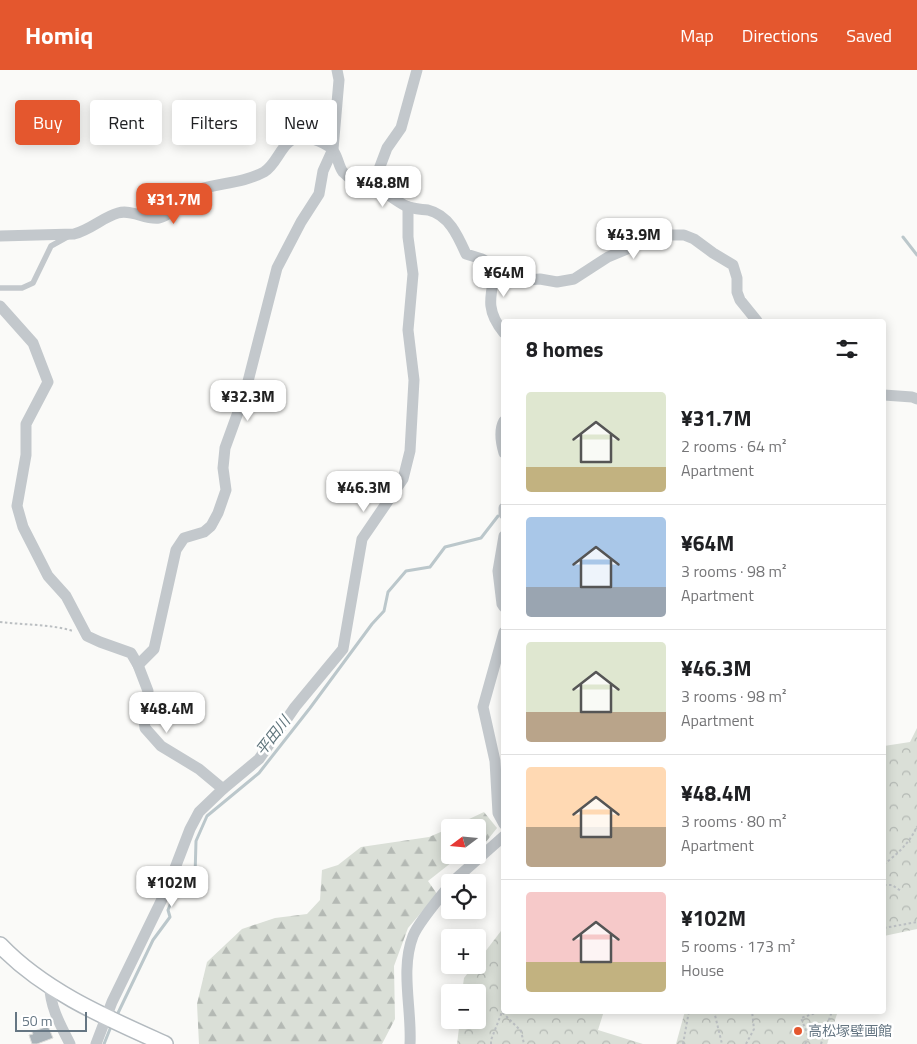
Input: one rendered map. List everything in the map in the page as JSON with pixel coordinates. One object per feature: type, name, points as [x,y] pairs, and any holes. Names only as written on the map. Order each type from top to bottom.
[{"type":"main road","points":[[0,945],[50,987],[106,1017],[165,1044]]},
{"type":"street","points":[[138,665],[154,649],[176,550],[184,538],[204,532],[211,526],[226,490],[223,468],[225,448],[245,393],[277,268],[301,222],[319,194],[323,171],[333,149],[339,80],[337,70]]},
{"type":"street","points":[[373,185],[388,148],[401,128],[417,70]]},
{"type":"street","points":[[0,236],[74,234],[84,231],[118,213],[131,212],[153,218],[161,218],[190,193],[264,172],[273,164],[283,147],[292,140],[300,137],[311,138],[333,149],[342,171],[355,182],[373,185],[408,207],[430,211],[446,219],[456,232],[466,254],[482,259],[496,267],[508,279],[515,281],[540,279],[557,282],[574,279],[608,257],[651,239],[670,235],[684,235],[694,238],[713,253],[733,265],[740,300],[755,319]]},
{"type":"street","points":[[96,1044],[106,1017],[167,889],[190,829],[199,812],[259,759],[296,707],[343,649],[362,539],[403,479],[410,451],[414,380],[408,330],[413,274],[408,237],[408,207]]},
{"type":"street","points":[[496,267],[490,303],[492,317],[501,329]]},
{"type":"street","points":[[0,306],[33,343],[48,382],[26,424],[26,455],[17,506],[22,527],[48,576],[66,596],[87,636],[131,653],[148,691],[143,712],[145,728],[161,746],[200,768],[223,789]]},
{"type":"street","points":[[886,395],[917,399]]},
{"type":"street","points":[[501,554],[498,572],[501,596]]},
{"type":"street","points":[[501,643],[483,707],[495,761],[498,813],[501,818]]},
{"type":"street","points":[[461,874],[501,839]]},
{"type":"street","points":[[410,1044],[407,968],[410,948],[414,934],[441,897]]},
{"type":"street","points":[[50,987],[50,998],[60,1025],[70,1044]]},
{"type":"lane","points":[[0,288],[22,288],[33,283],[51,246],[74,234]]},
{"type":"path","points":[[0,622],[60,627],[87,636]]},
{"type":"path","points":[[886,863],[915,833],[917,826]]},
{"type":"path","points":[[886,885],[892,885],[901,890]]},
{"type":"path","points":[[886,928],[917,922]]},
{"type":"path","points":[[491,1044],[501,1014]]},
{"type":"path","points":[[504,1014],[520,1031],[524,1044]]},
{"type":"path","points":[[683,1044],[688,1014]]},
{"type":"path","points":[[715,1014],[722,1044]]},
{"type":"path","points":[[746,1044],[754,1029],[752,1014]]},
{"type":"path","points":[[804,1044],[809,1038],[801,1018],[812,1014]]},
{"type":"path","points":[[821,1044],[831,1014]]},
{"type":"green space","points":[[917,728],[917,929],[886,936],[886,746],[910,742]]},
{"type":"green space","points":[[484,812],[497,828],[486,842],[486,819],[469,819]]},
{"type":"green space","points":[[441,832],[441,864],[450,864],[428,881],[437,894],[408,928],[394,966],[395,1019],[382,1044],[199,1044],[197,1004],[207,962],[242,929],[275,918],[307,914],[320,900],[322,870],[338,865],[361,847],[429,837]]},
{"type":"green space","points":[[501,931],[501,1014],[603,1014],[598,1030],[643,1044],[457,1044],[459,1029],[486,1029],[486,984],[463,984],[467,974],[486,974],[486,951]]},
{"type":"green space","points":[[684,1014],[837,1014],[827,1044],[676,1044]]},
{"type":"building","points":[[48,1026],[53,1038],[32,1044],[29,1035]]},
{"type":"waterway","points":[[903,237],[917,255]]},
{"type":"waterway","name":"平田川","points":[[118,1013],[153,940],[170,917],[168,910],[177,888],[195,876],[196,841],[207,816],[259,773],[372,624],[384,611],[388,592],[406,571],[430,567],[445,547],[481,538],[498,516]]},
{"type":"waterway","name":"平田川","points":[[104,1044],[110,1029]]},
{"type":"place","name":"高松塚壁画館","points":[[798,1031]]}]
